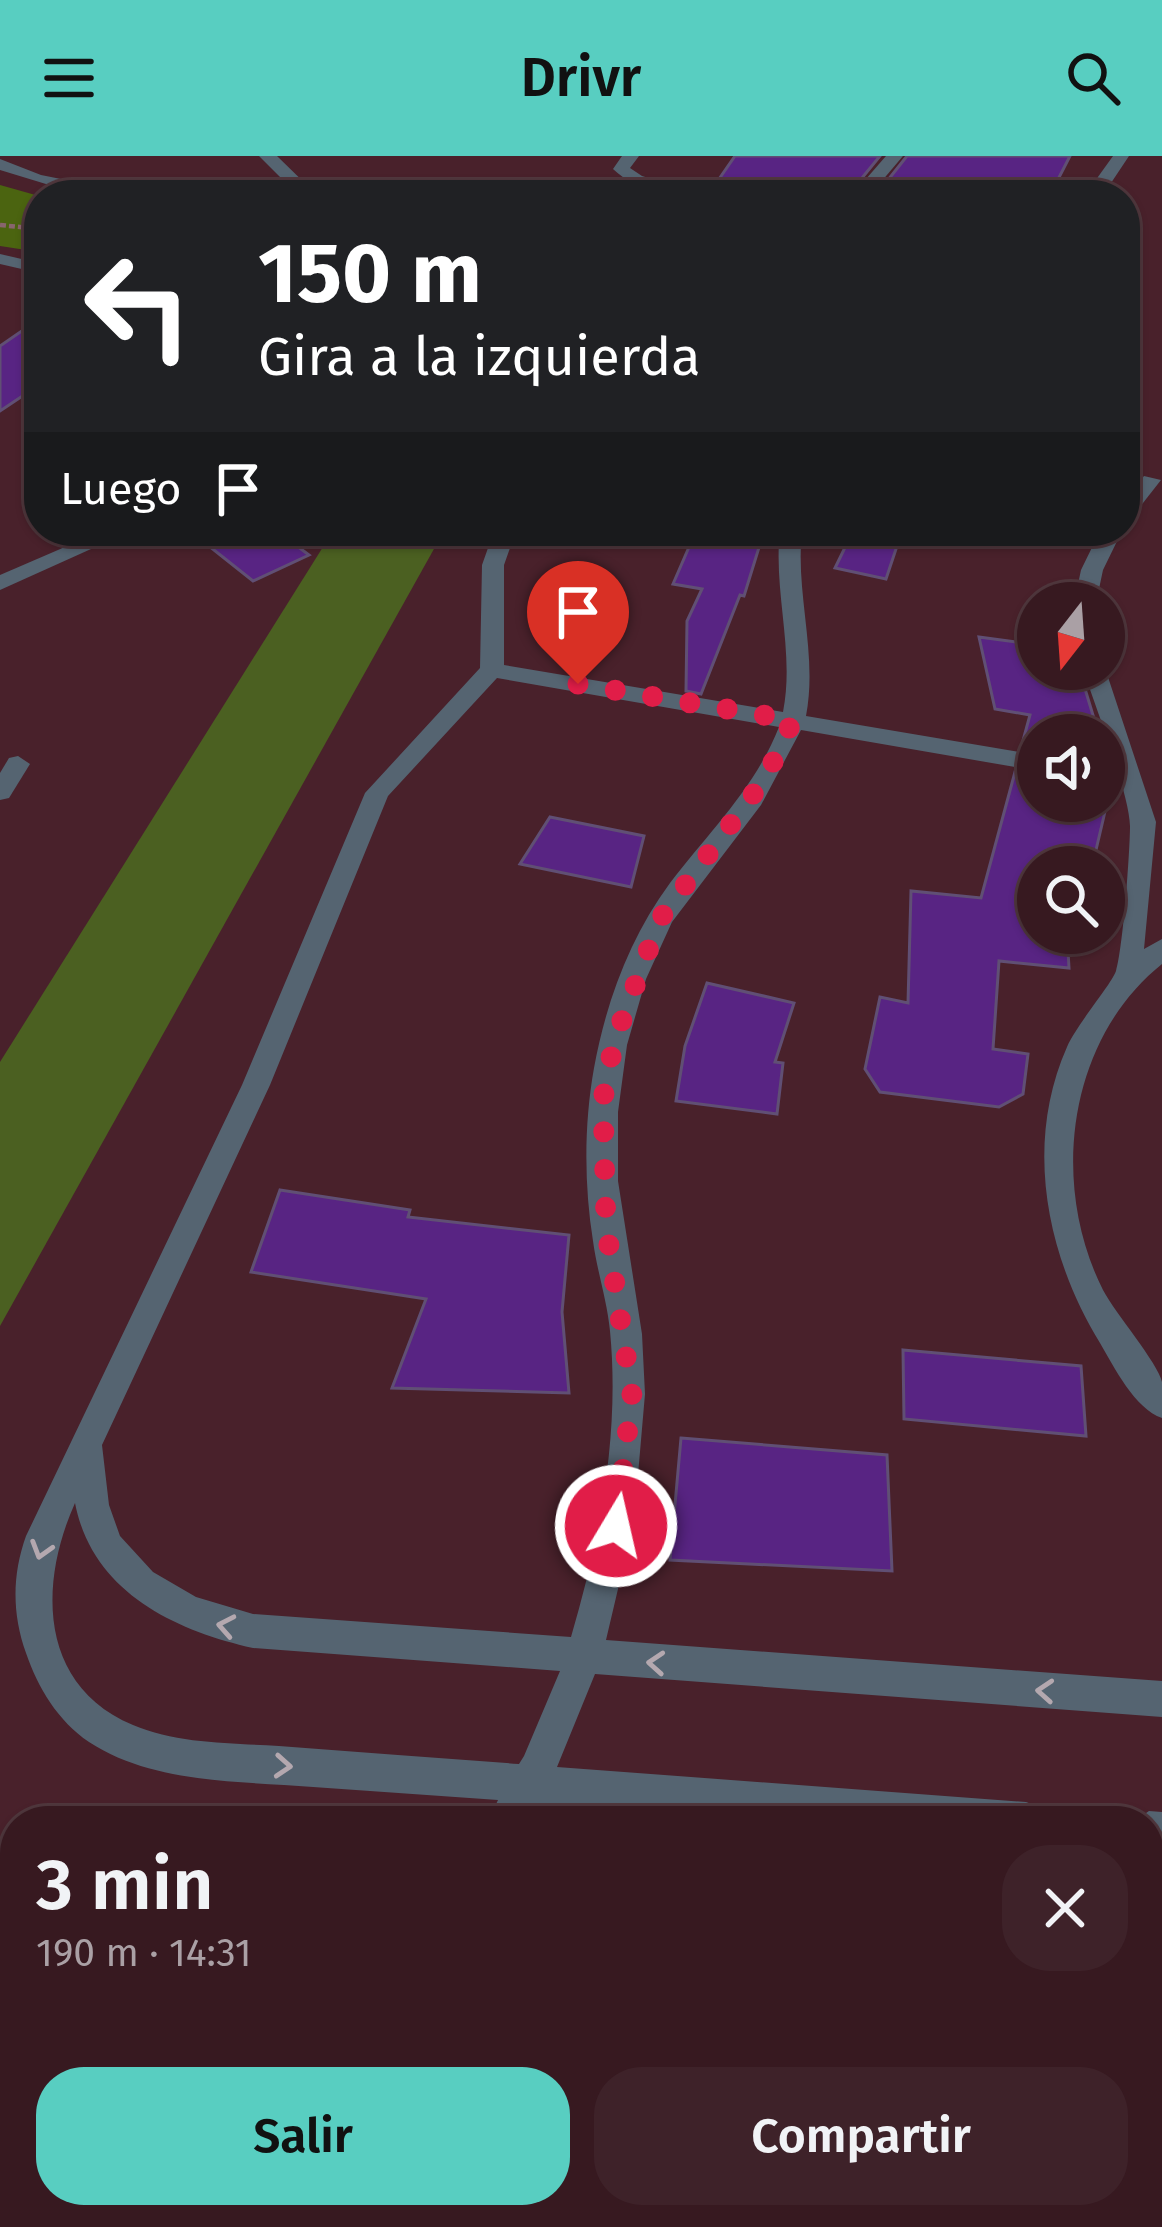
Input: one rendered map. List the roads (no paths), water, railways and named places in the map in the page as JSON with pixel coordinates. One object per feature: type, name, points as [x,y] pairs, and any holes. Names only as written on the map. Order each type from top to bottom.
[{"type":"street","points":[[267,156],[294,180]]},
{"type":"street","points":[[631,156],[621,169],[639,180]]},
{"type":"street","points":[[874,180],[895,156]]},
{"type":"street","points":[[0,164],[41,180]]},
{"type":"street","points":[[1140,494],[1151,480]]},
{"type":"street","points":[[0,583],[85,546]]},
{"type":"street","points":[[500,546],[493,566],[492,670],[377,794],[256,1085],[85,1442],[36,1558],[32,1605],[45,1662],[74,1706],[122,1740],[196,1759],[819,1806]]},
{"type":"street","points":[[517,1806],[530,1785],[580,1658],[610,1561],[629,1434],[625,1326],[606,1226],[603,1099],[614,1042],[660,919],[766,777],[793,720],[797,676],[787,586],[789,546]]},
{"type":"street","points":[[1089,582],[1104,546]]},
{"type":"street","points":[[492,670],[1017,759]]},
{"type":"street","points":[[0,792],[18,764]]},
{"type":"street","points":[[1125,792],[1142,821],[1162,841]]},
{"type":"street","points":[[1130,970],[1142,821]]},
{"type":"street","points":[[1162,949],[1130,970],[1094,1018],[1071,1069],[1060,1189],[1077,1264],[1110,1330],[1162,1404]]},
{"type":"street","points":[[85,1442],[97,1525],[121,1561],[157,1595],[204,1622],[253,1631],[580,1658],[1162,1699]]}]
